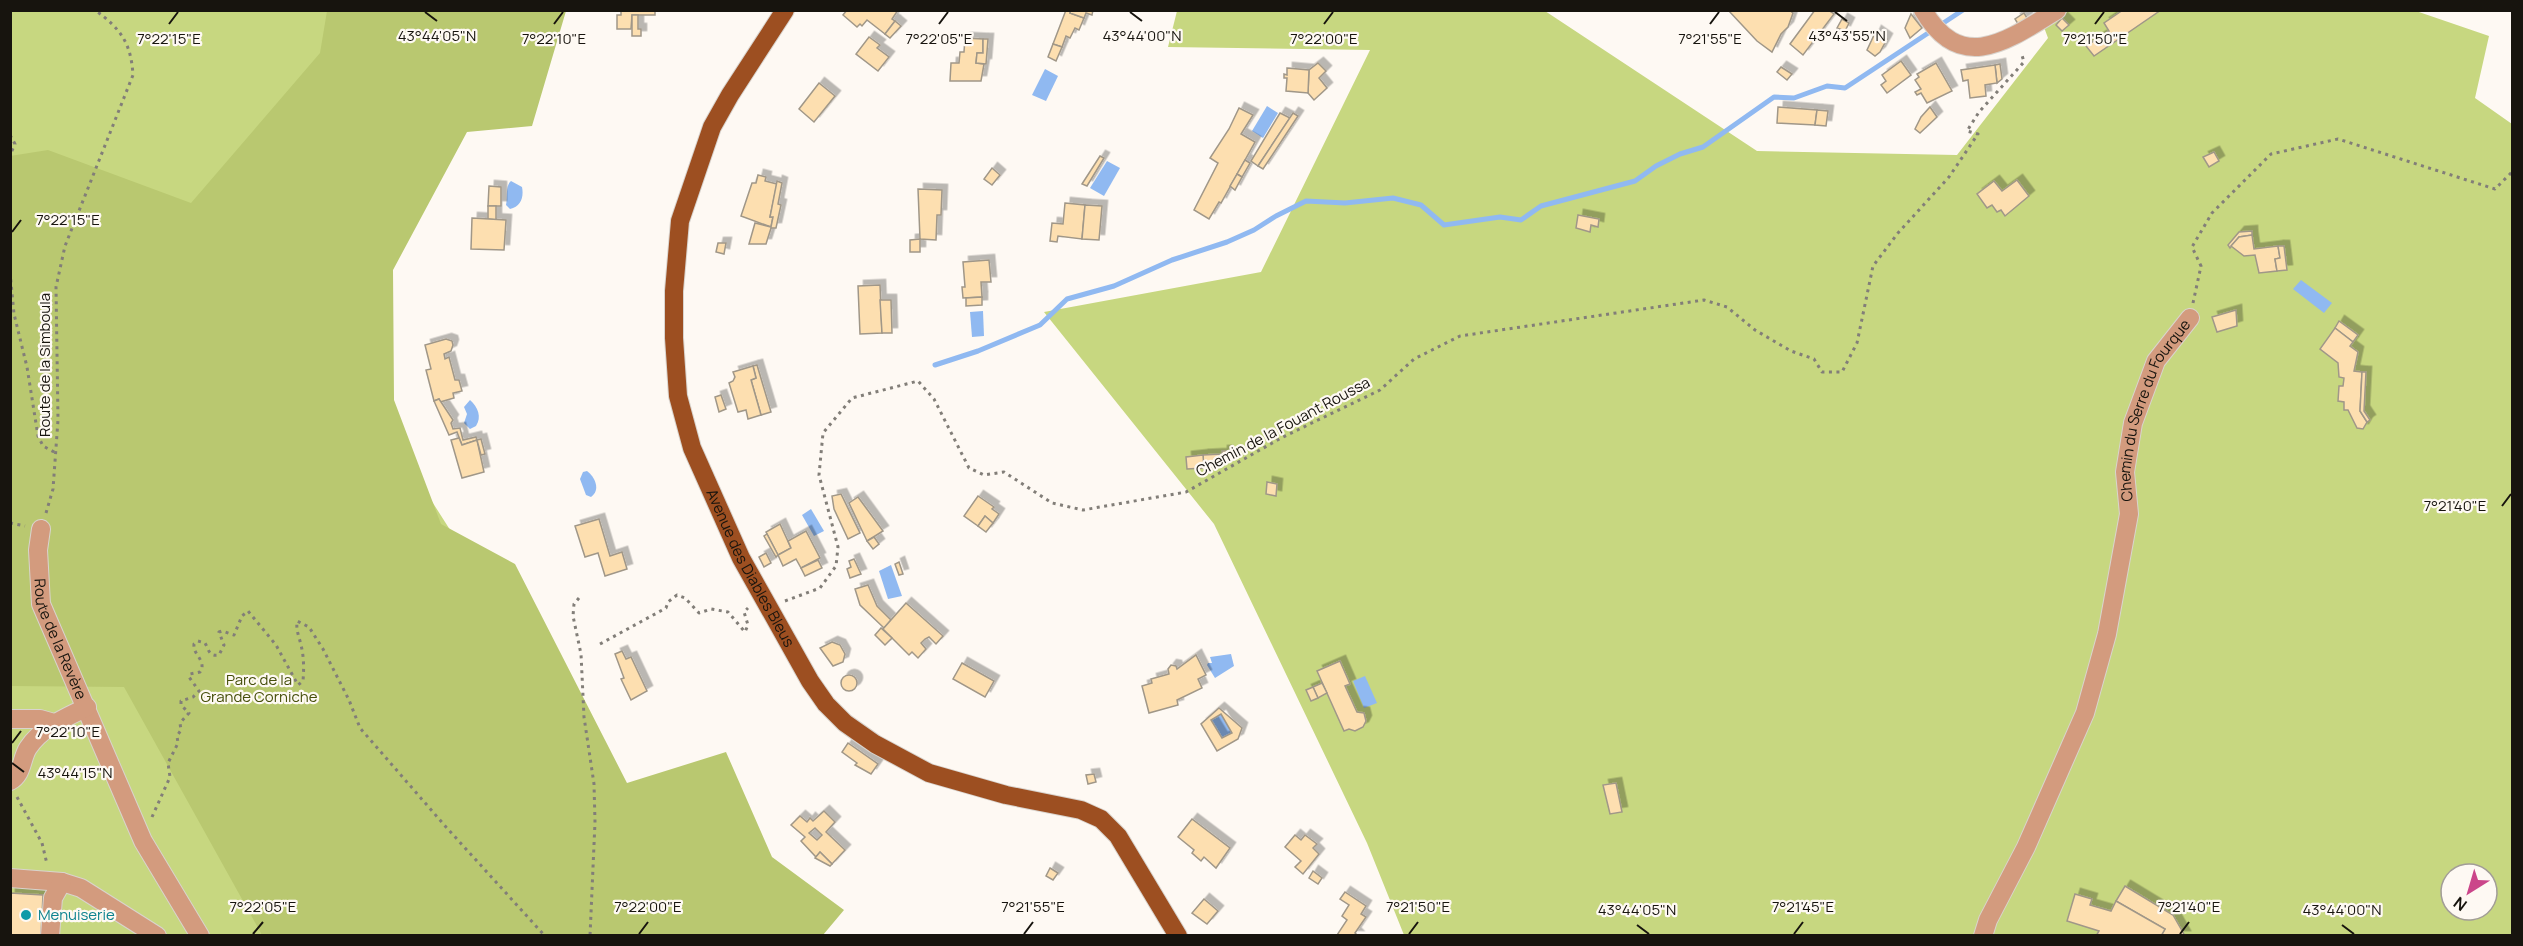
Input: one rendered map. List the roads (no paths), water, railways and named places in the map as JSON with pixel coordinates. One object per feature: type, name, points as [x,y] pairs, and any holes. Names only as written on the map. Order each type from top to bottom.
[{"type":"main road","name":"Avenue des Diables Bleus","points":[[785,10],[712,127],[680,221],[674,291],[674,338],[678,396],[692,448],[741,558],[810,681],[826,704],[845,723],[875,744],[929,773],[1006,795],[1081,810],[1101,819],[1118,836],[1178,936]]},
{"type":"street","points":[[1925,15],[1941,35],[1953,44],[1964,48],[1995,44],[2056,11]]},
{"type":"street","name":"Chemin du Serre du Fourque","points":[[1983,936],[1988,920],[2026,847],[2085,713],[2107,634],[2129,514],[2125,472],[2133,423],[2156,361],[2190,318]]},
{"type":"street","name":"Route de la Revère","points":[[40,529],[38,550],[41,604],[143,841],[200,936]]},
{"type":"street","points":[[12,781],[20,772],[27,750],[35,739],[54,723],[87,707]]},
{"type":"street","points":[[10,719],[40,719],[54,723]]},
{"type":"street","points":[[10,878],[55,881],[81,888],[157,936]]},
{"type":"street","points":[[50,936],[55,881]]},
{"type":"water","points":[[1045,69],[1058,76],[1046,101],[1032,95]]},
{"type":"water","points":[[1267,106],[1278,113],[1263,138],[1252,131]]},
{"type":"water","points":[[1107,161],[1120,168],[1104,196],[1090,188]]},
{"type":"water","points":[[511,181],[522,187],[523,194],[519,204],[510,209],[506,205],[507,189]]},
{"type":"water","points":[[2301,280],[2332,303],[2324,313],[2293,289]]},
{"type":"water","points":[[983,311],[984,336],[972,337],[970,312]]},
{"type":"water","points":[[470,400],[479,416],[476,426],[470,429],[464,423],[467,414],[464,407]]},
{"type":"water","points":[[587,471],[596,484],[596,491],[591,497],[586,495],[580,479],[583,472]]},
{"type":"water","points":[[811,509],[824,531],[814,536],[802,515]]},
{"type":"water","points":[[891,565],[902,596],[888,599],[879,571]]},
{"type":"water","points":[[1231,654],[1234,666],[1215,678],[1207,665],[1212,663],[1210,657]]},
{"type":"water","points":[[1365,676],[1377,703],[1364,708],[1353,681]]},
{"type":"water","points":[[1221,714],[1232,733],[1222,738],[1211,720]]},
{"type":"waterway","points":[[935,365],[978,351],[1040,325],[1067,299],[1114,286],[1172,260],[1227,242],[1306,201],[1345,203],[1393,198],[1421,205],[1444,225],[1500,217],[1521,220],[1541,206],[1635,181],[1656,166],[1680,154],[1703,147],[1774,97],[1794,98],[1827,86],[1845,88],[1963,10]]},
{"type":"place","name":"Menuiserie","points":[[26,915]]},
{"type":"park label","name":"Parc de la Grande Corniche","points":[[259,688]]}]
